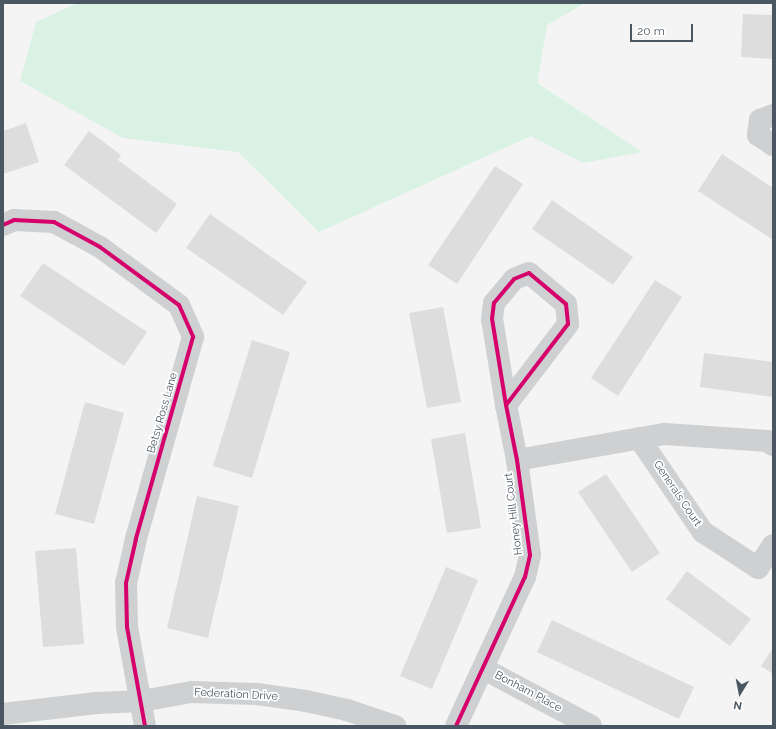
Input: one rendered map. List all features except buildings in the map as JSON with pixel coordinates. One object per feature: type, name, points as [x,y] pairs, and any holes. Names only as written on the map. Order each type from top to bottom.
[{"type":"street","points":[[773,115],[760,120],[758,135],[773,145]]},
{"type":"street","name":"Betsy Ross Lane","points":[[3,225],[14,220],[54,222],[100,247],[180,305],[193,337],[136,539],[126,583],[127,627],[142,701],[145,726]]},
{"type":"street","name":"Honey Hill Court","points":[[456,726],[484,669],[525,577],[530,555],[517,460],[506,405],[492,319],[494,303],[514,279],[529,273],[566,304],[568,324],[506,405]]},
{"type":"street","points":[[517,460],[665,434],[767,441],[773,445]]},
{"type":"street","name":"Generals Court","points":[[639,438],[703,532],[758,568],[773,544]]},
{"type":"street","name":"Bonham Place","points":[[484,669],[570,721],[592,726]]},
{"type":"street","name":"Federation Drive","points":[[3,714],[96,703],[142,701],[191,692],[257,694],[340,709],[395,726]]},
{"type":"green space","points":[[78,3],[585,3],[547,25],[537,83],[642,152],[583,163],[531,136],[319,232],[238,152],[123,138],[20,81],[36,22]]},
{"type":"cycle path","points":[[3,225],[14,220],[54,222],[100,247],[179,305],[193,337],[136,539],[126,583],[127,627],[145,726]]},
{"type":"cycle path","points":[[456,726],[525,577],[530,555],[517,460],[506,405],[492,319],[494,303],[514,279],[529,273],[566,304],[568,324],[506,405]]}]
